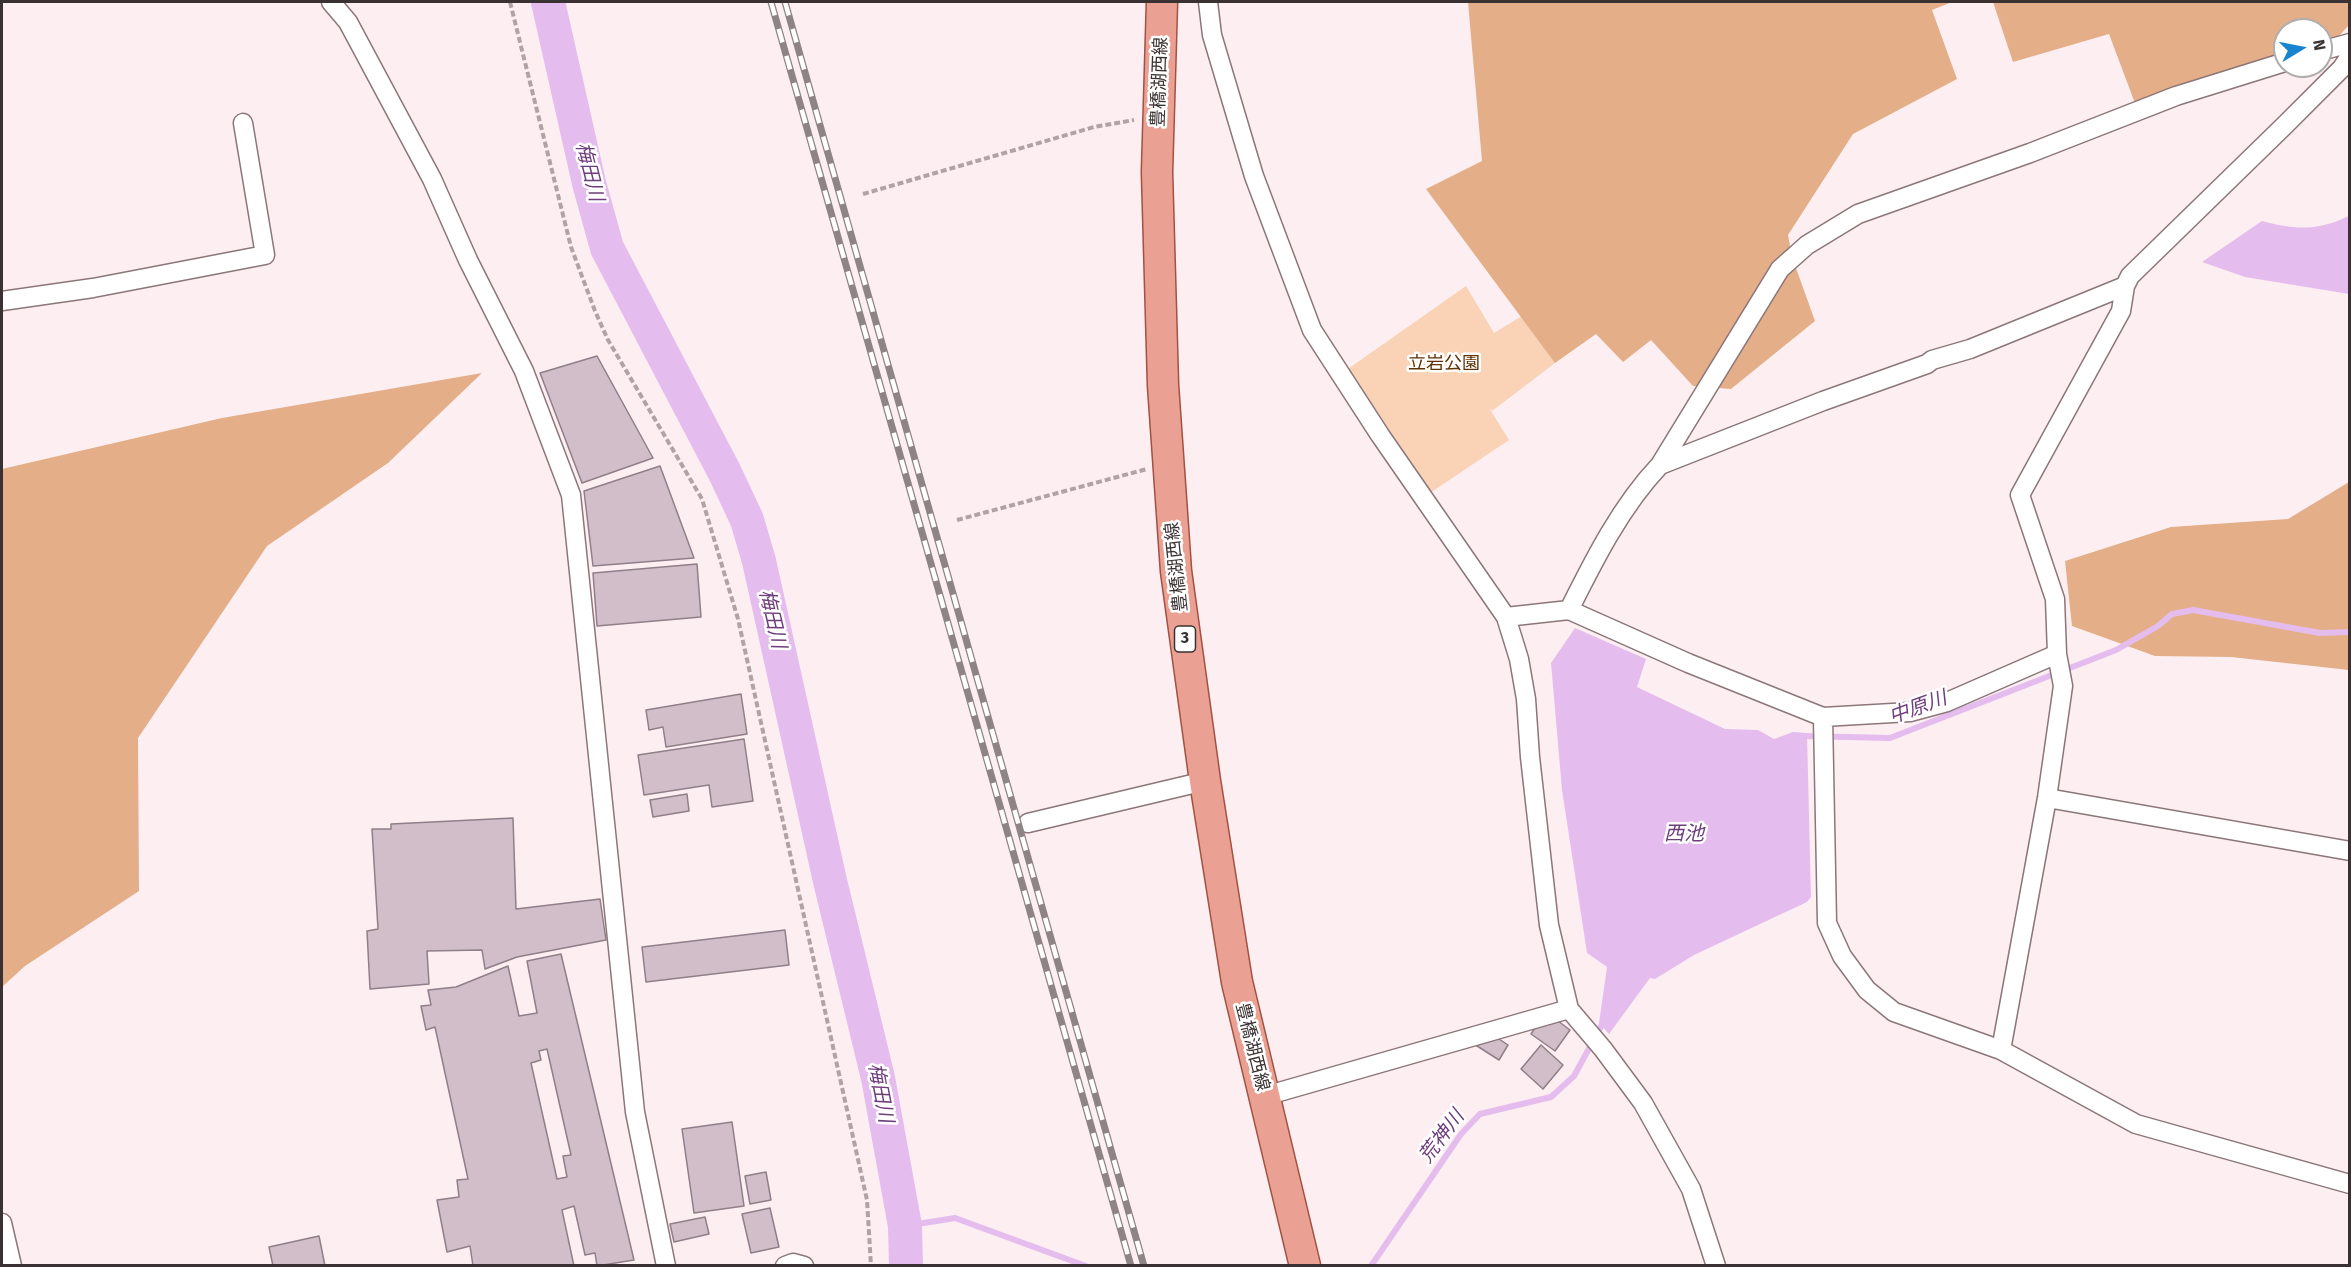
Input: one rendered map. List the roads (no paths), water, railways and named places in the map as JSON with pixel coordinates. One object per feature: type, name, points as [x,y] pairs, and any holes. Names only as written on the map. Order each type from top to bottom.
[{"type":"main road","name":"豊橋湖西線","points":[[1162,2],[1157,172],[1163,385],[1176,571],[1205,781],[1237,982],[1305,1266]]},
{"type":"street","points":[[332,2],[348,22],[432,179],[468,260],[524,371],[571,495],[635,1112],[666,1266]]},
{"type":"street","points":[[1208,2],[1212,35],[1254,176],[1312,330],[1380,435],[1506,617],[1519,659],[1526,699],[1530,757],[1549,925],[1569,1009],[1604,1048],[1643,1103],[1691,1189],[1716,1266]]},
{"type":"street","points":[[2333,48],[2349,43]]},
{"type":"street","points":[[2001,1050],[2047,798],[2062,684],[2057,658],[2055,598],[2020,495],[2121,311],[2125,286],[2130,276],[2342,68],[2349,56]]},
{"type":"street","points":[[1569,610],[1586,576],[1638,488],[1660,465],[1780,269],[1807,245],[1858,214],[2030,153],[2176,96],[2273,66]]},
{"type":"street","points":[[2,301],[93,288],[265,255],[243,123]]},
{"type":"street","points":[[1660,465],[1823,401],[1927,364],[1932,360],[1970,349],[2125,286]]},
{"type":"street","points":[[1506,617],[1569,610],[1823,720],[1910,712],[1947,702],[2057,658]]},
{"type":"street","points":[[1823,720],[1827,923],[1842,956],[1867,990],[1894,1012],[2001,1050],[2136,1124],[2349,1184]]},
{"type":"street","points":[[1028,823],[1205,781]]},
{"type":"street","points":[[2047,798],[2349,852]]},
{"type":"street","points":[[1264,1096],[1569,1009]]},
{"type":"street","points":[[2,1223],[12,1266]]},
{"type":"street","points":[[785,1266],[793,1263],[804,1266]]},
{"type":"water","points":[[2349,216],[2349,294],[2245,277],[2202,262],[2262,221],[2306,228],[2317,227]]},
{"type":"water","name":"西池","points":[[1575,628],[1646,659],[1637,687],[1725,729],[1758,730],[1774,739],[1793,732],[1807,733],[1811,897],[1807,902],[1694,955],[1655,979],[1650,978],[1609,1034],[1599,1023],[1607,967],[1587,953],[1562,790],[1551,663]]},
{"type":"waterway","name":"梅田川","points":[[548,2],[589,183],[607,248],[725,473],[747,520],[759,561],[830,881],[878,1078],[905,1226],[906,1266]]},
{"type":"waterway","name":"中原川","points":[[1801,736],[1890,738],[2116,650],[2158,626],[2172,614],[2193,610],[2320,633],[2350,632]]},
{"type":"waterway","name":"荒神川","points":[[1371,1266],[1461,1134],[1480,1114],[1551,1097],[1574,1076],[1605,1019]]},
{"type":"waterway","name":"荒神川","points":[[905,1226],[955,1218],[1086,1266]]},
{"type":"railway","points":[[771,2],[1131,1266]]},
{"type":"railway","points":[[785,2],[1144,1266]]},
{"type":"park label","name":"立岩公園","points":[[1444,364]]}]
